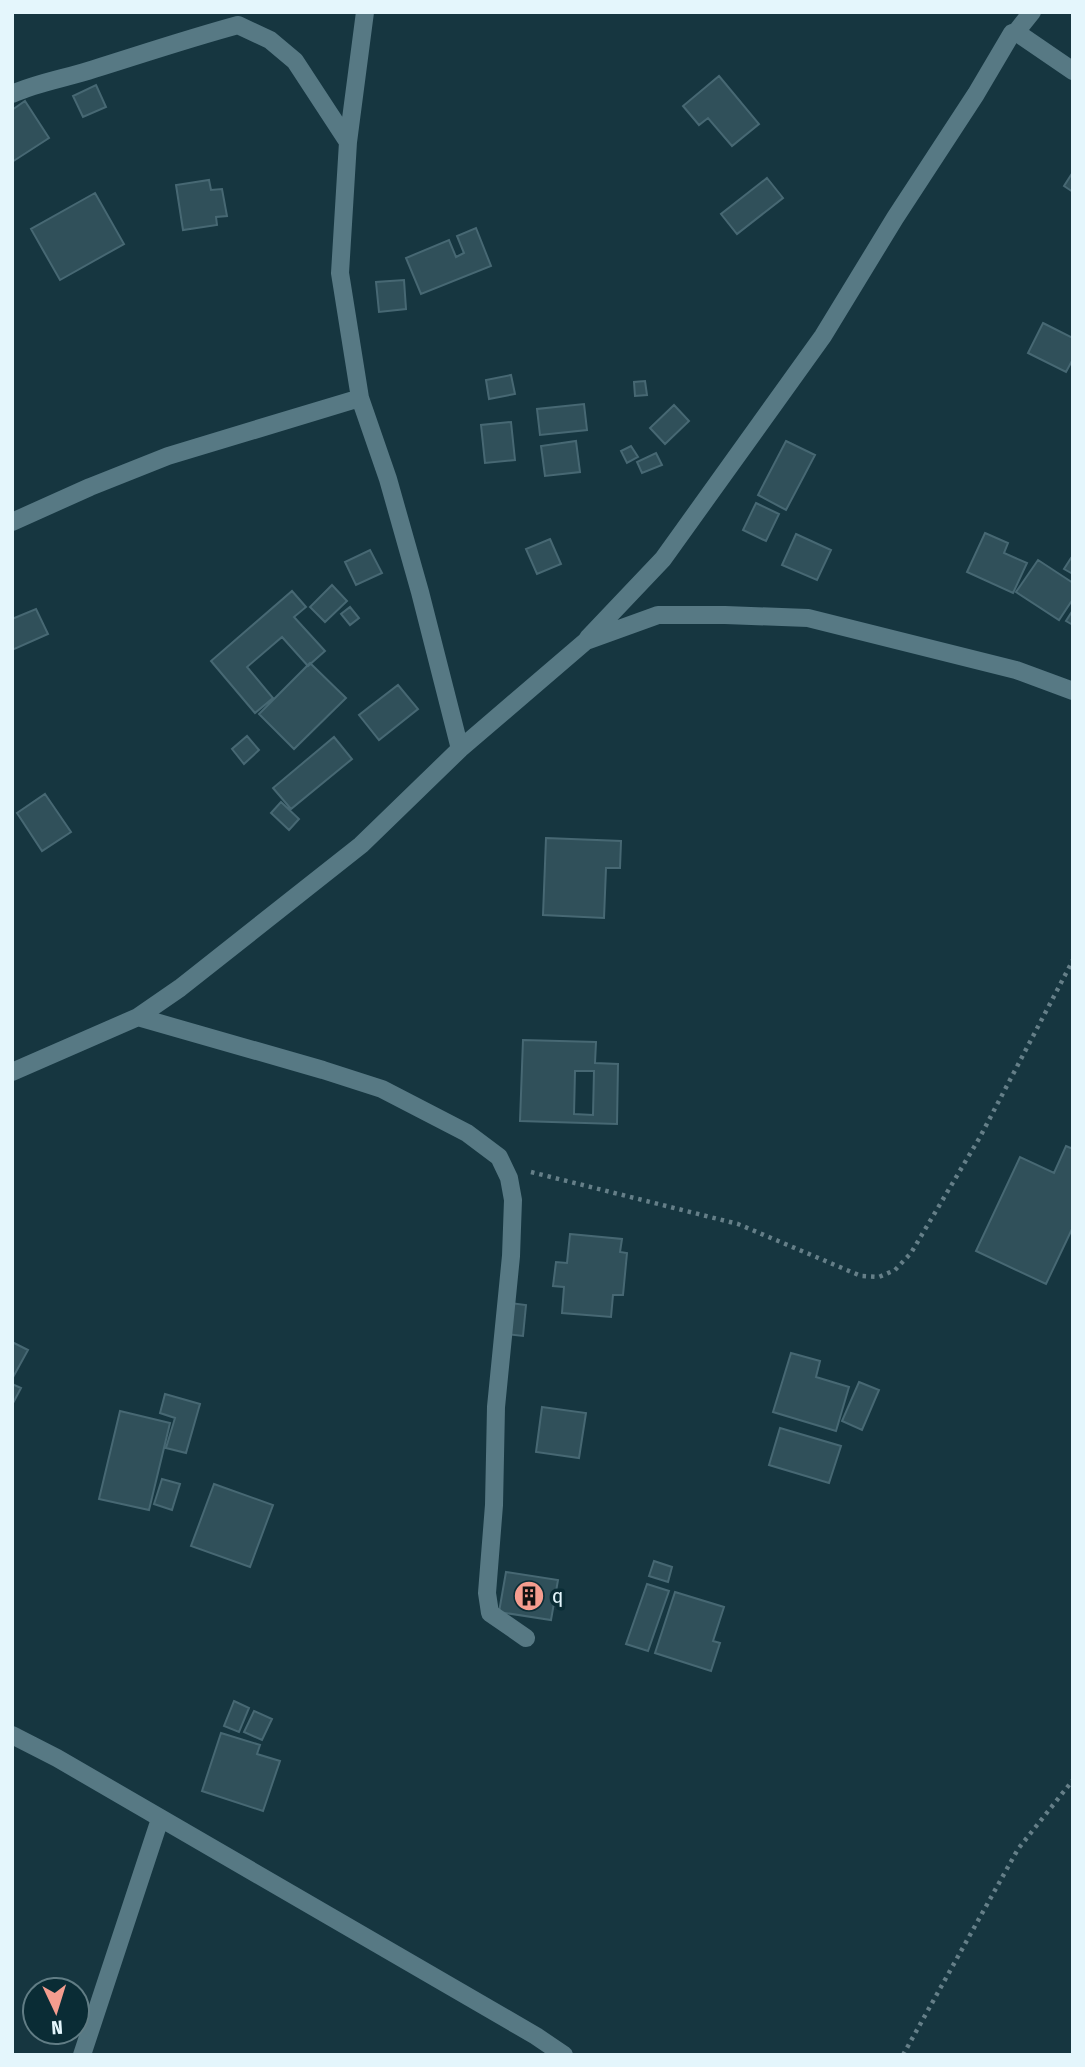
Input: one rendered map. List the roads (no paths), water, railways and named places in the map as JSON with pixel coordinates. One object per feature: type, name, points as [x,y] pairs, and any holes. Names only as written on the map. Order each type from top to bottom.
[{"type":"street","points":[[365,12],[348,142],[340,273],[360,398],[388,479],[460,749]]},
{"type":"street","points":[[12,1072],[138,1017],[180,988],[361,845],[460,749],[586,640],[663,559],[823,336],[1012,33],[1016,32],[1032,12]]},
{"type":"street","points":[[12,94],[169,44],[239,25],[270,40],[295,61],[348,142]]},
{"type":"street","points":[[1016,32],[1073,71]]},
{"type":"street","points":[[12,522],[168,456],[360,398]]},
{"type":"street","points":[[586,640],[658,615],[808,618],[1016,670],[1073,691]]},
{"type":"street","points":[[138,1017],[382,1089],[467,1133],[499,1157],[509,1178],[513,1200],[511,1256],[496,1407],[494,1504],[487,1593],[490,1613],[526,1637]]},
{"type":"street","points":[[12,1735],[57,1758],[536,2036],[564,2055]]},
{"type":"street","points":[[82,2055],[160,1819]]},
{"type":"place","name":"q","points":[[529,1596]]}]
